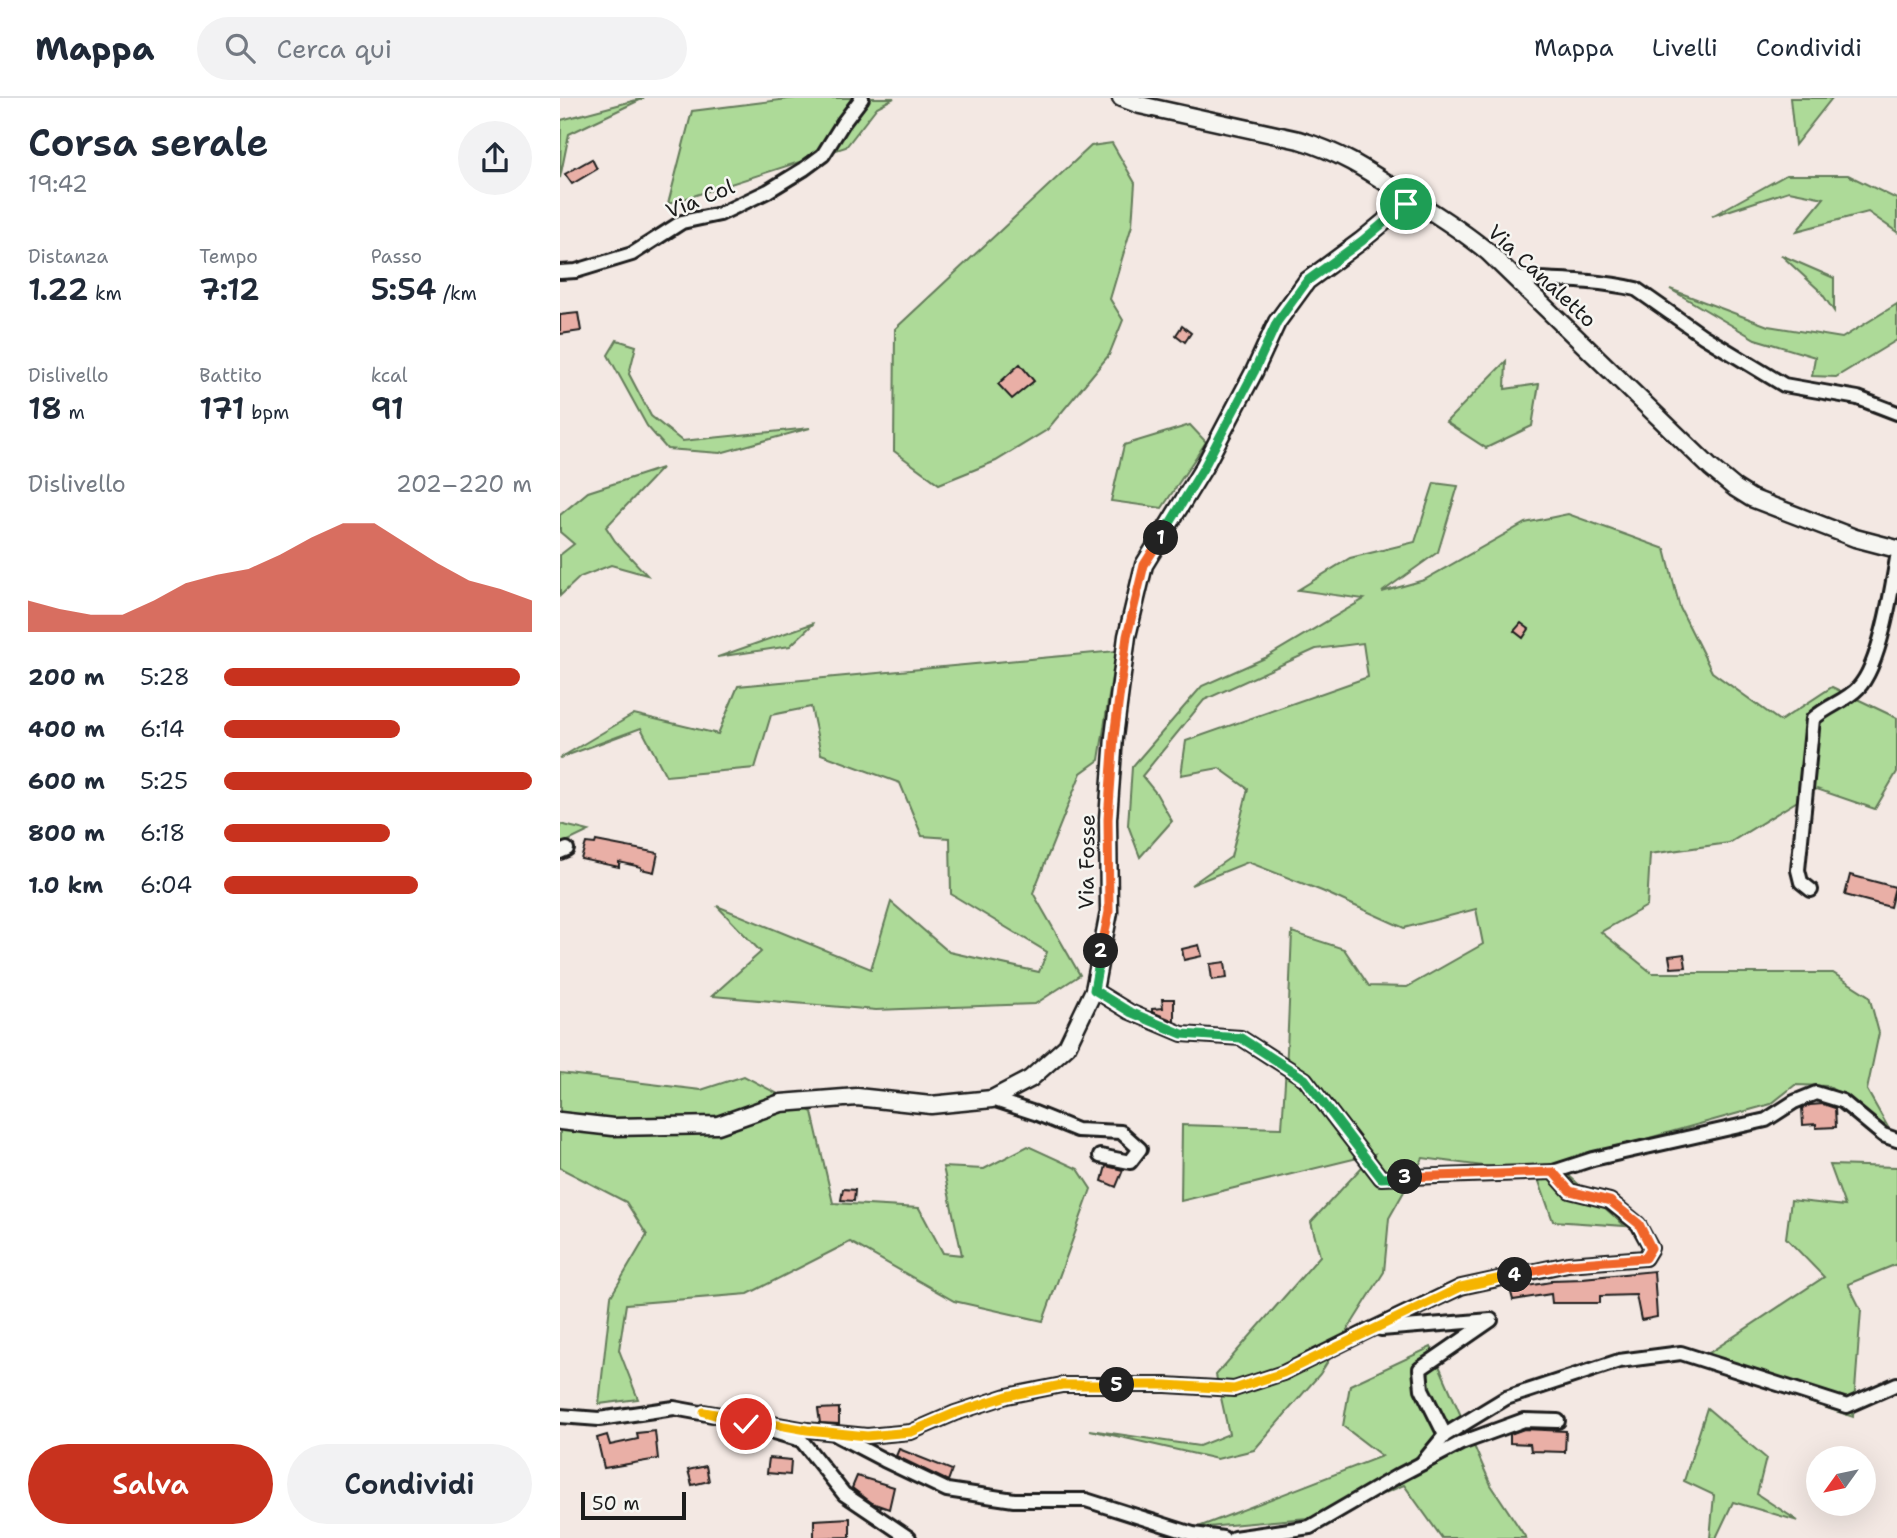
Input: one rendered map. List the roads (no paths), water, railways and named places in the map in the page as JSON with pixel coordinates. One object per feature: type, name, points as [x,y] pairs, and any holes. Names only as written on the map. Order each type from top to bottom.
[{"type":"street","name":"Via Col","points":[[560,272],[576,271],[632,254],[682,222],[720,214],[768,191],[823,155],[862,98]]},
{"type":"street","name":"Via Canaletto","points":[[1121,98],[1140,105],[1320,146],[1356,163],[1467,234],[1735,488],[1751,499],[1798,517],[1855,538],[1897,549]]},
{"type":"street","name":"Via Fosse","points":[[560,1121],[613,1127],[718,1125],[781,1103],[857,1097],[931,1105],[992,1098],[1030,1079],[1067,1046],[1094,990],[1109,912],[1108,819],[1114,737],[1127,636],[1144,565],[1204,467],[1277,322],[1307,281],[1362,241],[1412,199]]},
{"type":"street","points":[[1515,278],[1564,280],[1636,289],[1703,336],[1784,385],[1858,398],[1897,413]]},
{"type":"street","points":[[1811,890],[1801,882],[1798,870],[1813,719],[1822,710],[1856,692],[1865,681],[1877,653],[1897,558]]},
{"type":"street","points":[[1094,990],[1130,1012],[1182,1034],[1241,1038],[1305,1079],[1381,1178],[1553,1172],[1593,1159],[1766,1120],[1794,1102],[1816,1093],[1842,1101],[1883,1135],[1897,1140]]},
{"type":"street","points":[[992,1098],[1077,1130],[1121,1132],[1140,1149],[1130,1162],[1100,1156]]},
{"type":"street","points":[[560,1416],[598,1419],[674,1408],[807,1430],[867,1436],[911,1432],[955,1413],[1007,1396],[1062,1385],[1166,1385],[1234,1389],[1283,1373],[1461,1287],[1568,1264],[1645,1258],[1651,1248],[1639,1224],[1610,1201],[1570,1191],[1553,1172]]},
{"type":"street","points":[[1370,1330],[1491,1320],[1420,1369],[1422,1389],[1445,1435]]},
{"type":"street","points":[[1422,1463],[1445,1435],[1506,1398],[1619,1361],[1681,1353],[1847,1406],[1897,1384]]},
{"type":"street","points":[[704,1412],[801,1440],[844,1494],[909,1538]]},
{"type":"street","points":[[1234,1538],[1310,1527],[1461,1443],[1524,1420],[1558,1421]]},
{"type":"street","points":[[832,1432],[947,1490],[1014,1500],[1086,1500],[1193,1534],[1223,1538]]}]
